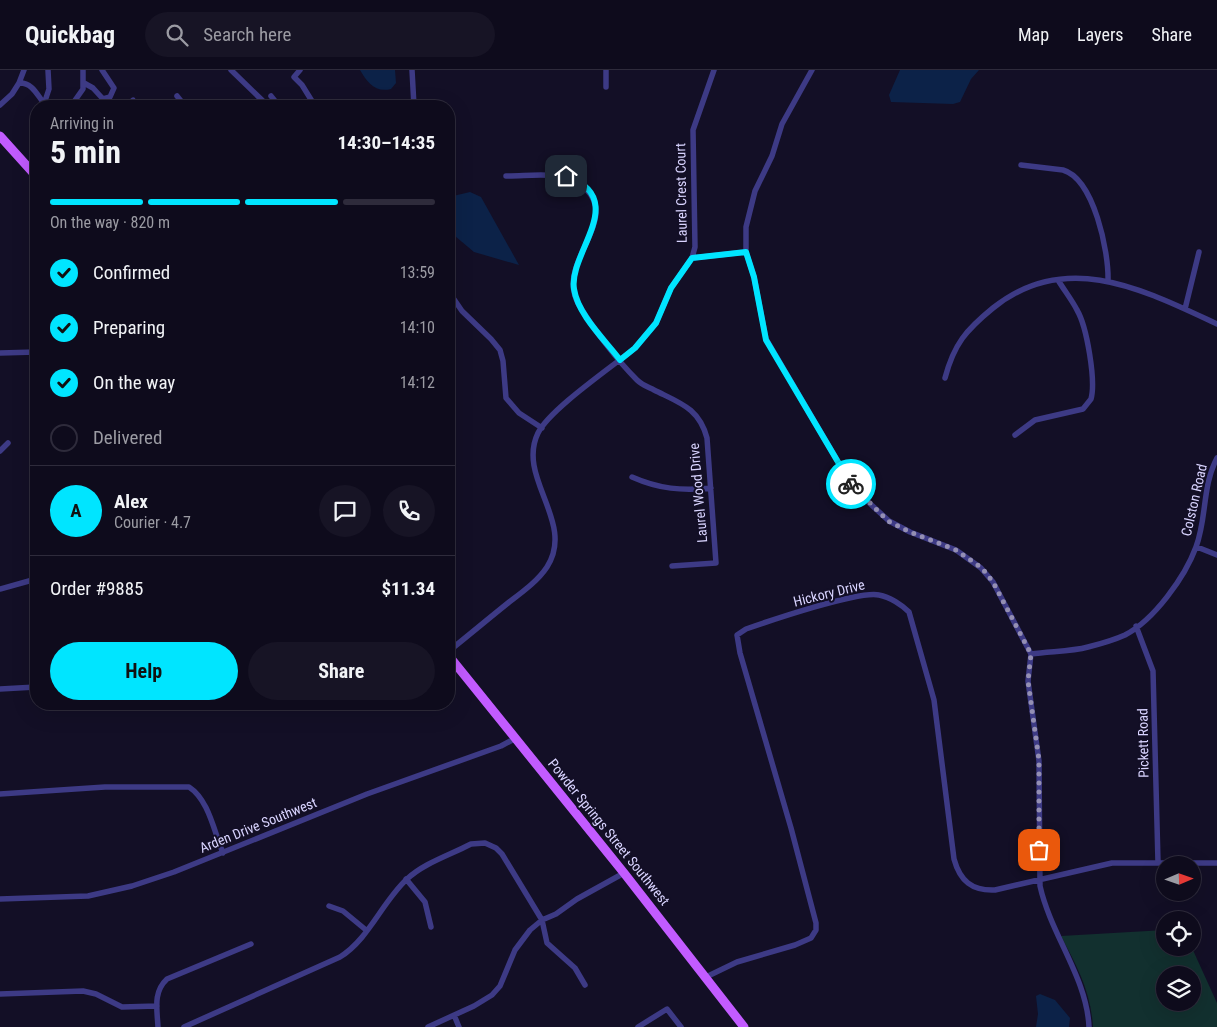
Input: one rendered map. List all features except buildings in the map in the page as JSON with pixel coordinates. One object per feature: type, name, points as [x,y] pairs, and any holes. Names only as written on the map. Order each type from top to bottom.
[{"type":"main road","points":[[0,136],[30,169]]},
{"type":"main road","name":"Powder Springs Street Southwest","points":[[455,663],[624,873],[744,1027]]},
{"type":"street","points":[[0,105],[12,94],[24,70]]},
{"type":"street","points":[[46,100],[49,89],[48,70]]},
{"type":"street","points":[[76,100],[82,92],[84,84],[83,70]]},
{"type":"street","points":[[84,84],[93,88],[103,99],[110,97],[114,88],[102,70]]},
{"type":"street","points":[[231,70],[262,100]]},
{"type":"street","points":[[300,70],[294,77],[302,85],[311,100]]},
{"type":"street","points":[[412,70],[414,100]]},
{"type":"street","points":[[606,70],[606,87]]},
{"type":"street","name":"Laurel Crest Court","points":[[692,258],[695,247],[693,130],[714,76],[714,70]]},
{"type":"street","points":[[812,70],[782,124],[772,156],[755,191],[746,227],[746,252],[754,277],[766,340],[854,489],[888,521],[956,550],[982,568],[993,582],[1031,654],[1028,681],[1039,760],[1039,879],[1044,902],[1084,994],[1088,1027]]},
{"type":"street","points":[[19,83],[29,84],[41,100]]},
{"type":"street","points":[[177,96],[181,100]]},
{"type":"street","points":[[271,96],[274,100]]},
{"type":"street","points":[[1021,165],[1063,170],[1069,172],[1082,183],[1088,192],[1103,238],[1109,262],[1108,281]]},
{"type":"street","name":"Laurel Wood Drive","points":[[506,176],[566,176],[576,180],[588,192],[596,212],[594,225],[574,270],[574,292],[588,319],[638,382],[684,405],[695,413],[703,423],[707,438],[716,563],[672,566]]},
{"type":"street","points":[[455,646],[530,586],[547,568],[554,553],[555,526],[533,464],[534,448],[542,428],[549,418],[635,348],[656,323],[671,288],[692,258],[746,252]]},
{"type":"street","points":[[1185,309],[1199,252]]},
{"type":"street","points":[[1015,435],[1035,420],[1083,409],[1091,399],[1091,370],[1085,331],[1078,311],[1058,280]]},
{"type":"street","points":[[945,378],[957,343],[975,323],[1030,284],[1058,280],[1108,281],[1128,286],[1217,324]]},
{"type":"street","points":[[455,301],[462,312],[500,350],[503,361],[506,398],[519,413],[542,428]]},
{"type":"street","points":[[0,354],[30,352]]},
{"type":"street","points":[[0,451],[8,443]]},
{"type":"street","name":"Colston Road","points":[[1031,654],[1086,648],[1125,634],[1136,626],[1171,592],[1196,547],[1208,483],[1217,458]]},
{"type":"street","points":[[632,477],[653,486],[671,489],[711,488]]},
{"type":"street","points":[[1196,547],[1217,555]]},
{"type":"street","points":[[0,589],[30,581]]},
{"type":"street","name":"Hickory Drive","points":[[706,977],[754,956],[795,945],[811,938],[816,930],[816,923],[791,828],[740,653],[737,635],[746,629],[760,624],[865,595],[878,594],[904,607],[909,612],[934,700],[954,859],[960,876],[971,886],[987,890],[1096,865],[1128,861],[1156,862]]},
{"type":"street","name":"Pickett Road","points":[[1136,626],[1153,671],[1158,856]]},
{"type":"street","points":[[0,688],[30,687]]},
{"type":"street","name":"Arden Drive Southwest","points":[[0,898],[102,894],[174,872],[367,794],[501,746],[516,738]]},
{"type":"street","points":[[0,794],[105,787],[190,787],[197,792],[204,804],[223,853]]},
{"type":"street","points":[[184,1027],[340,957],[353,947],[406,879],[421,868],[471,844],[485,843],[496,848],[502,854],[542,920],[547,943],[575,968],[585,985]]},
{"type":"street","name":"Hickory Drive","points":[[1201,863],[1217,863]]},
{"type":"street","points":[[428,1027],[454,1016],[496,992],[520,943],[542,920],[556,914],[624,873]]},
{"type":"street","points":[[406,879],[425,902],[431,927]]},
{"type":"street","points":[[329,906],[343,911],[366,930]]},
{"type":"street","points":[[158,1027],[157,1006],[160,985],[167,979],[251,944]]},
{"type":"street","points":[[0,994],[83,991],[96,994],[122,1007],[157,1006]]},
{"type":"street","points":[[638,1027],[667,1009],[681,1027]]},
{"type":"street","points":[[454,1016],[459,1027]]},
{"type":"green space","points":[[1156,931],[1156,956],[1196,956],[1200,966],[1156,966],[1156,1011],[1201,1011],[1201,968],[1217,1003],[1217,1027],[1093,1027],[1089,1002],[1078,969],[1061,936]]},
{"type":"water","points":[[360,70],[395,70],[396,83],[391,89],[376,88]]},
{"type":"water","points":[[900,70],[979,70],[971,79],[960,102],[953,104],[891,102],[889,95]]},
{"type":"water","points":[[470,192],[481,197],[519,265],[474,252],[455,236],[455,196]]},
{"type":"water","points":[[1040,994],[1055,1000],[1070,1018],[1069,1027],[1036,1027],[1038,1014],[1036,996]]},
{"type":"way so far","points":[[851,484],[867,503],[888,521],[956,550],[982,568],[993,582],[1031,654],[1028,681],[1039,760],[1039,850]]},
{"type":"route","points":[[566,176],[576,180],[588,192],[593,200],[596,212],[594,225],[574,270],[572,280],[574,292],[578,303],[588,319],[620,360],[647,336],[656,323],[671,288],[692,258],[746,252],[754,277],[766,340],[851,484]]}]
